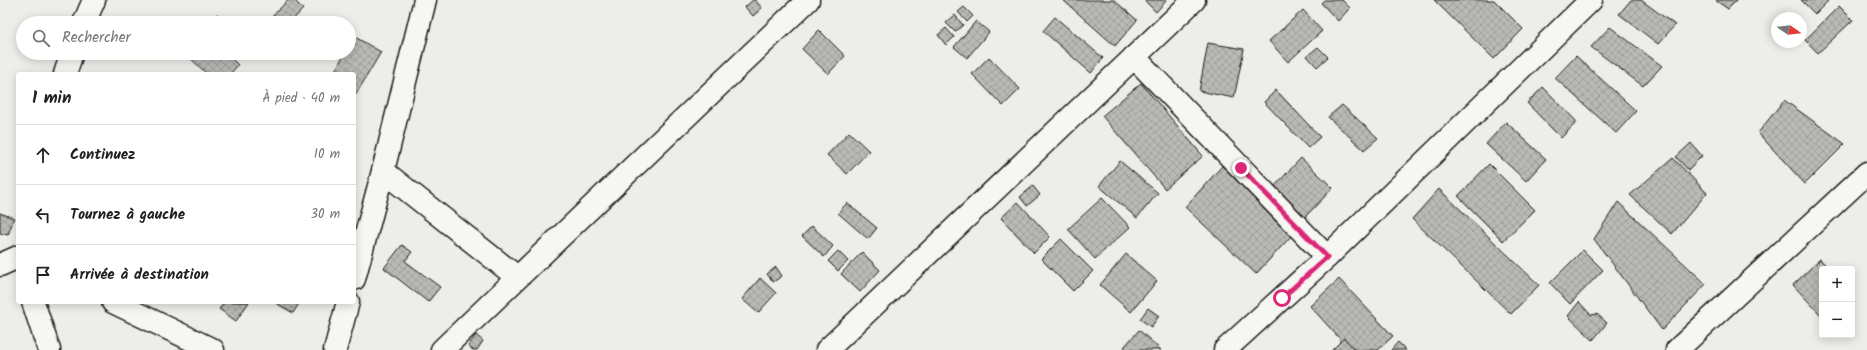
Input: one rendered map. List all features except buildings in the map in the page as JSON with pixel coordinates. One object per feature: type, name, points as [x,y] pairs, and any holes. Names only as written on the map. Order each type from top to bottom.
[{"type":"street","points":[[87,16],[94,0]]},
{"type":"street","points":[[356,272],[383,172],[424,0]]},
{"type":"street","points":[[442,350],[808,0]]},
{"type":"street","points":[[827,350],[1194,0]]},
{"type":"street","points":[[1225,350],[1327,257],[1591,0]]},
{"type":"street","points":[[1134,57],[1327,257]]},
{"type":"street","points":[[66,72],[70,60]]},
{"type":"street","points":[[383,172],[517,277]]},
{"type":"street","points":[[1677,350],[1867,173]]},
{"type":"street","points":[[0,265],[16,258]]},
{"type":"street","points":[[34,304],[49,350]]},
{"type":"street","points":[[117,304],[213,350]]},
{"type":"street","points":[[335,350],[347,304]]},
{"type":"route","points":[[1241,168],[1327,257],[1282,298]]}]
